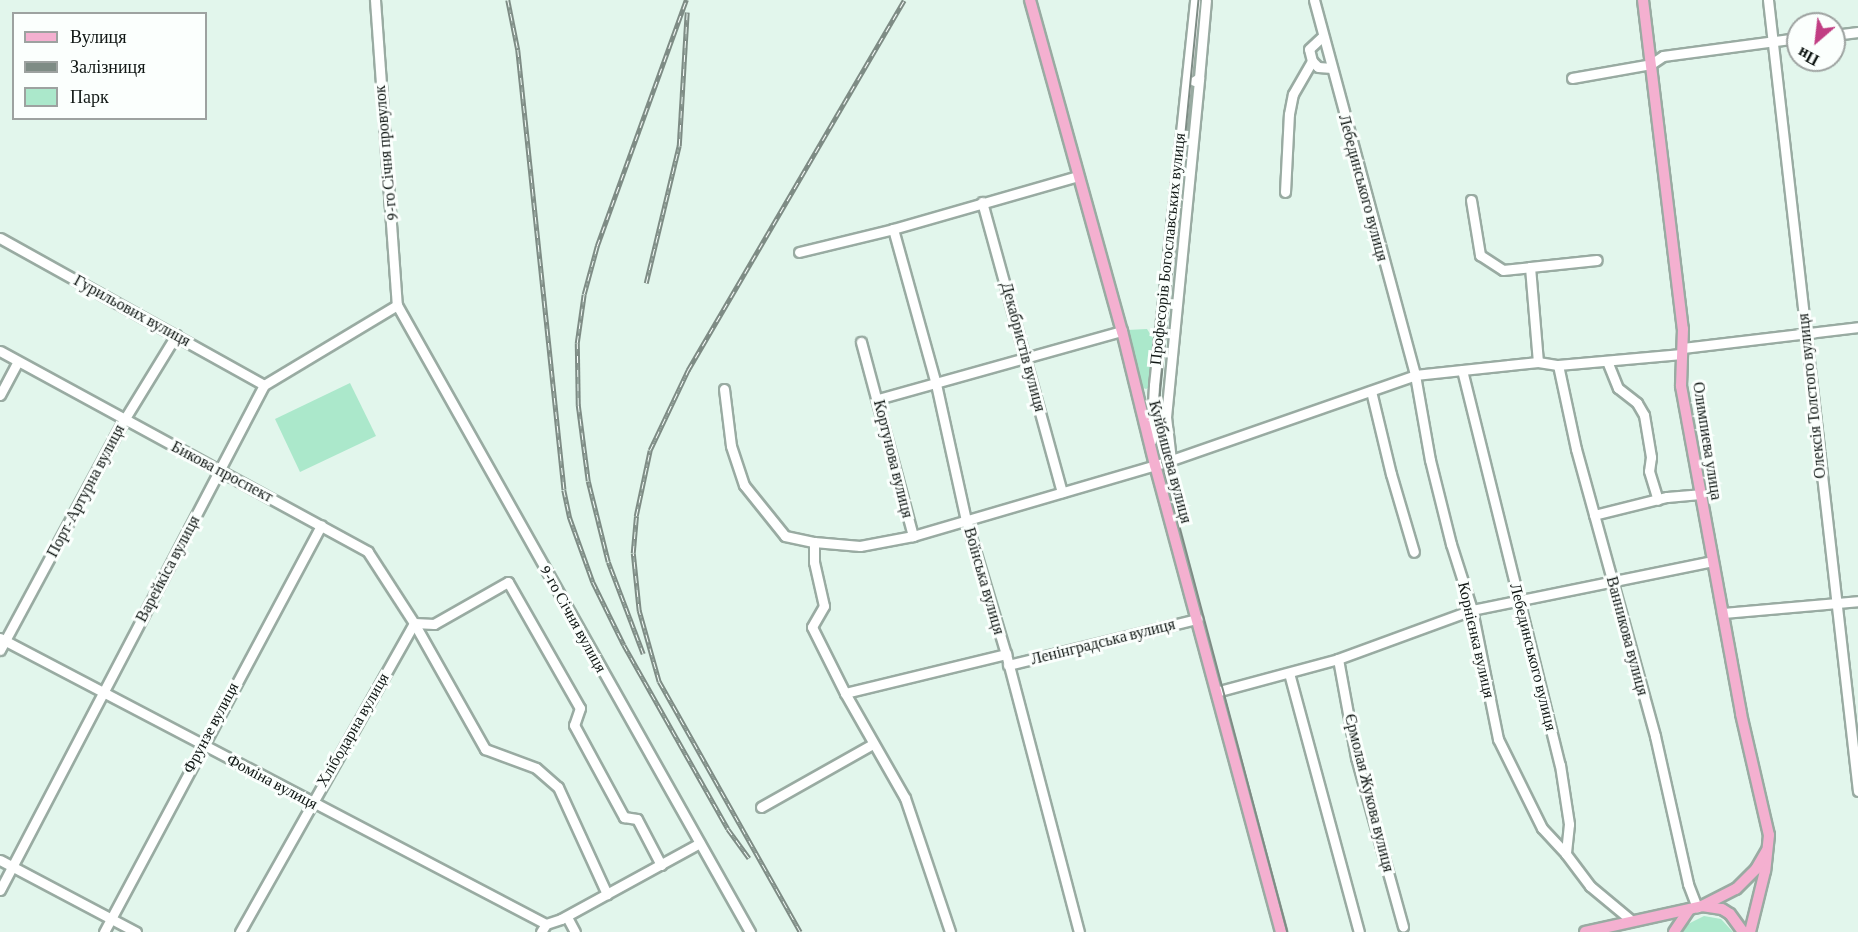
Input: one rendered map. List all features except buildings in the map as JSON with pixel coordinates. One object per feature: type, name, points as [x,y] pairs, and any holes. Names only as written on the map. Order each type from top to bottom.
[{"type":"main road","name":"Куйбишева вулиця","points":[[1030,0],[1122,331],[1155,465],[1281,932]]},
{"type":"main road","name":"Олимпиева улица","points":[[1643,0],[1683,328],[1681,386],[1741,714],[1769,835],[1769,847]]},
{"type":"main road","points":[[1674,932],[1696,908],[1736,888],[1756,869],[1769,847]]},
{"type":"main road","points":[[1750,932],[1769,847]]},
{"type":"main road","points":[[1585,932],[1631,920],[1696,908],[1722,909],[1731,914],[1743,932]]},
{"type":"street","name":"9-го Січня провулок","points":[[375,0],[397,305]]},
{"type":"street","name":"Професорів Богославських вулиця","points":[[1151,446],[1154,385],[1195,0]]},
{"type":"street","points":[[1171,460],[1166,417],[1206,0]]},
{"type":"street","name":"Лебединського вулиця","points":[[1314,0],[1415,375]]},
{"type":"street","name":"Олексія Толстого вулиця","points":[[1768,0],[1858,791]]},
{"type":"street","points":[[1323,36],[1309,49],[1312,61],[1318,68],[1332,68]]},
{"type":"street","points":[[1572,78],[1652,64],[1663,56],[1786,39]]},
{"type":"street","points":[[1285,192],[1289,114],[1293,94],[1312,61]]},
{"type":"street","points":[[1185,89],[1199,78]]},
{"type":"street","points":[[799,252],[894,230],[982,202],[1078,176]]},
{"type":"street","points":[[1471,200],[1480,255],[1503,270],[1596,260]]},
{"type":"street","name":"Декабристів вулиця","points":[[982,202],[1062,492]]},
{"type":"street","name":"Воїнська вулиця","points":[[894,230],[936,384],[966,520],[1006,654],[1079,932]]},
{"type":"street","name":"Гурильових вулиця","points":[[0,238],[264,385]]},
{"type":"street","points":[[1530,267],[1538,362]]},
{"type":"street","points":[[264,385],[397,305]]},
{"type":"street","name":"9-го Січня вулиця","points":[[397,305],[750,932]]},
{"type":"street","points":[[913,536],[1171,460],[1415,375],[1538,362],[1558,365],[1607,361],[1858,327]]},
{"type":"street","points":[[878,399],[1122,331]]},
{"type":"street","name":"Порт-Артурна вулиця","points":[[2,642],[124,420],[176,335]]},
{"type":"street","name":"Кортунова вулиця","points":[[724,388],[731,446],[744,485],[785,536],[814,542],[860,546],[913,536],[861,342]]},
{"type":"street","name":"Бикова проспект","points":[[0,351],[368,552],[414,623],[485,749],[536,768],[558,787],[608,894]]},
{"type":"street","points":[[0,395],[18,361]]},
{"type":"street","points":[[1607,361],[1618,388],[1637,404],[1644,415],[1651,457],[1649,471],[1658,500]]},
{"type":"street","name":"Ванникова вулиця","points":[[1558,365],[1575,449],[1655,736],[1688,884],[1696,908]]},
{"type":"street","name":"Лебединського вулиця","points":[[1462,370],[1560,765],[1569,824],[1566,854]]},
{"type":"street","name":"Корнієнка вулиця","points":[[1415,375],[1430,460],[1451,544],[1472,610],[1498,739],[1542,828],[1566,854]]},
{"type":"street","name":"Варейкіса вулиця","points":[[0,890],[264,385]]},
{"type":"street","points":[[1371,391],[1391,474],[1414,552]]},
{"type":"street","points":[[1593,515],[1658,500],[1700,494]]},
{"type":"street","name":"Фрунзе вулиця","points":[[104,932],[321,525]]},
{"type":"street","points":[[814,542],[814,562],[824,606],[812,627],[845,693],[905,798],[950,932]]},
{"type":"street","points":[[1216,692],[1338,659],[1472,610],[1712,561]]},
{"type":"street","points":[[414,623],[434,624],[508,582],[580,708],[574,725],[618,807],[624,817],[637,819],[661,865]]},
{"type":"street","points":[[1722,613],[1858,602]]},
{"type":"street","name":"Ленінградська вулиця","points":[[1008,665],[1197,619]]},
{"type":"street","name":"Хлібодарна вулиця","points":[[240,932],[414,623]]},
{"type":"street","name":"Фоміна вулиця","points":[[2,642],[103,692],[544,928]]},
{"type":"street","name":"Ленінградська вулиця","points":[[845,693],[1006,654]]},
{"type":"street","name":"Єрмолая Жукова вулиця","points":[[1338,659],[1356,758],[1403,927]]},
{"type":"street","points":[[1289,673],[1359,932]]},
{"type":"street","points":[[761,807],[873,744]]},
{"type":"street","points":[[544,928],[700,843]]},
{"type":"street","points":[[1566,854],[1590,886],[1631,920]]},
{"type":"street","points":[[0,860],[136,932]]},
{"type":"street","points":[[567,916],[575,932]]},
{"type":"green space","points":[[1147,329],[1154,340],[1150,387],[1146,389],[1141,387],[1127,330]]},
{"type":"green space","points":[[350,383],[376,436],[300,472],[275,419]]},
{"type":"green space","points":[[1704,916],[1721,919],[1733,932],[1683,932],[1688,924]]},
{"type":"tram line","points":[[1199,0],[1158,421],[1163,463],[1288,932]]},
{"type":"railway","points":[[508,0],[518,50],[564,490],[570,518],[593,582],[624,645],[728,829],[749,858]]},
{"type":"railway","points":[[643,654],[608,562],[588,481],[578,405],[577,343],[584,294],[597,246],[686,0]]},
{"type":"railway","points":[[800,932],[659,682],[639,611],[633,553],[636,516],[650,450],[688,370],[904,0]]},
{"type":"railway","points":[[646,283],[679,146],[687,12]]}]
